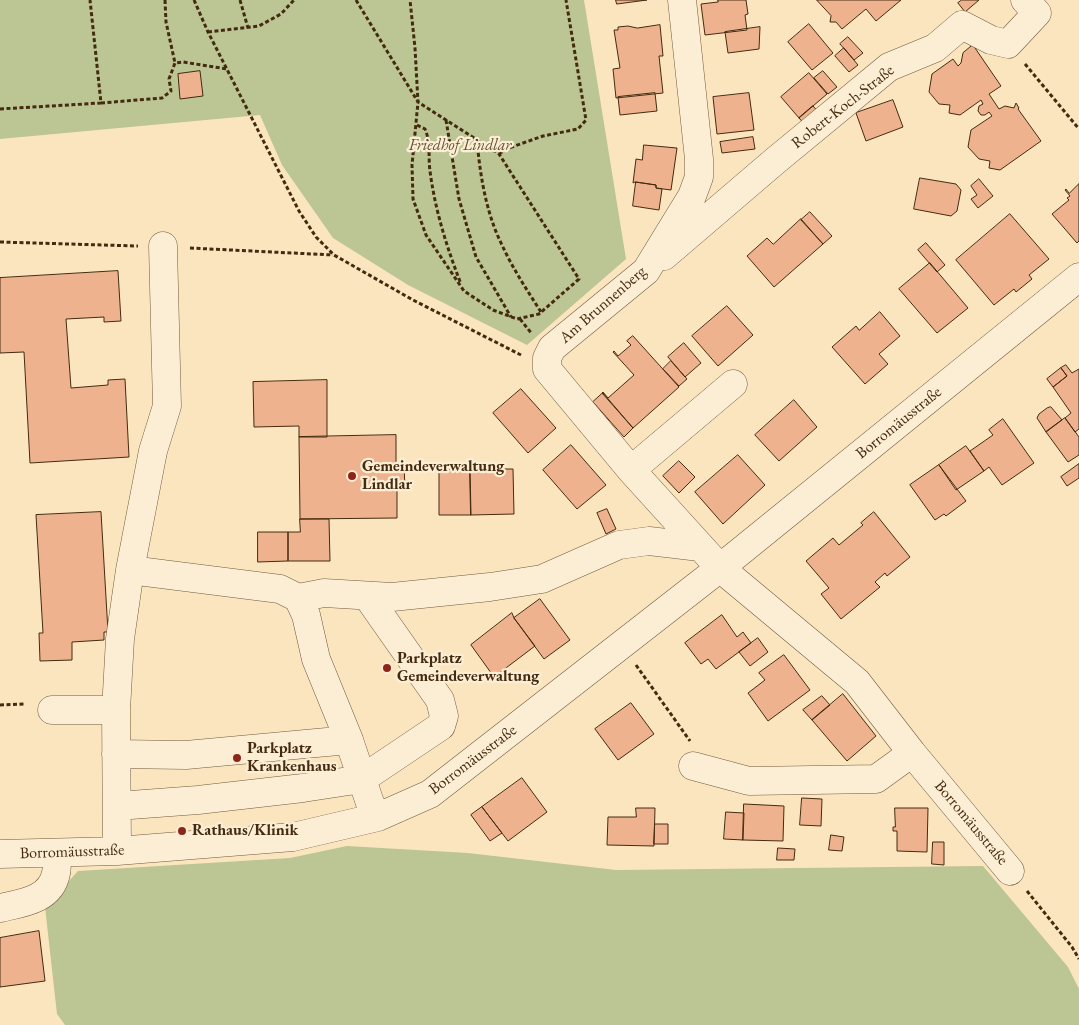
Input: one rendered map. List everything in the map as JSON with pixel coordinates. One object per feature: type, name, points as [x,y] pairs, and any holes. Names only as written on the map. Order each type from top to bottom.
[{"type":"street","name":"Am Brunnenberg","points":[[548,369],[547,358],[552,348],[646,271],[692,196],[699,177],[699,159],[682,0]]},
{"type":"street","name":"Robert-Koch-Straße","points":[[646,271],[775,161],[890,67],[935,48],[962,25],[991,40],[1008,44],[1031,7]]},
{"type":"street","points":[[117,851],[116,710],[120,639],[130,570],[153,451],[167,406],[163,246]]},
{"type":"street","name":"Borromäusstraße","points":[[0,854],[117,851],[293,837],[378,817],[430,794],[720,568],[1079,277]]},
{"type":"street","points":[[548,369],[631,470],[720,568]]},
{"type":"street","points":[[631,470],[733,384]]},
{"type":"street","points":[[130,570],[280,589],[298,598],[324,593],[392,597],[436,594],[542,579],[619,545],[649,541],[700,546]]},
{"type":"street","name":"Borromäusstraße","points":[[720,568],[857,682],[912,753],[1010,871]]},
{"type":"street","points":[[117,806],[255,794],[362,779],[441,726],[444,716],[440,700],[367,596]]},
{"type":"street","points":[[298,598],[306,615],[316,659],[349,740],[370,802],[378,817]]},
{"type":"street","points":[[52,710],[116,710]]},
{"type":"street","points":[[116,754],[186,755],[349,740]]},
{"type":"street","points":[[693,766],[749,781],[876,779],[912,753]]},
{"type":"street","points":[[0,908],[34,900],[49,889],[56,873],[56,854]]},
{"type":"path","points":[[90,0],[101,103]]},
{"type":"path","points":[[0,109],[162,98],[171,91],[169,79],[175,63],[166,22],[165,0]]},
{"type":"path","points":[[194,0],[208,32],[299,211],[316,237],[334,255],[413,300],[548,369]]},
{"type":"path","points":[[240,0],[248,28]]},
{"type":"path","points":[[208,32],[258,26],[281,14],[294,0]]},
{"type":"path","points":[[356,0],[418,102],[500,154],[579,279],[539,314],[517,319],[493,310],[464,291],[426,235],[413,199],[412,165],[418,102],[410,0]]},
{"type":"path","points":[[500,154],[506,149],[543,136],[578,129],[586,120],[566,0]]},
{"type":"path","points":[[175,63],[183,62],[228,70]]},
{"type":"path","points":[[1031,72],[1079,129]]},
{"type":"path","points":[[446,120],[459,199],[476,257],[512,317]]},
{"type":"path","points":[[417,125],[425,129],[428,137],[430,171],[437,208],[449,254],[464,291]]},
{"type":"path","points":[[477,139],[480,168],[493,224],[522,285],[541,312]]},
{"type":"path","points":[[621,644],[692,744],[693,766]]},
{"type":"path","points":[[1010,871],[1072,947],[1079,960]]},
{"type":"green space","name":"Friedhof Lindlar","points":[[0,0],[584,0],[626,259],[527,345],[408,285],[333,238],[282,165],[260,115],[0,139]]},
{"type":"green space","points":[[347,846],[468,853],[616,870],[983,866],[1068,967],[1079,989],[1079,1025],[65,1025],[57,1014],[45,907],[78,871],[290,858]]},
{"type":"building","points":[[616,0],[647,0],[617,4]]},
{"type":"building","points":[[718,0],[746,0],[748,14],[745,15],[747,30],[705,35],[701,4],[718,2]]},
{"type":"building","points":[[817,0],[901,0],[876,21],[866,9],[842,29],[836,22],[830,22],[831,16]]},
{"type":"building","points":[[962,0],[979,0],[965,12],[958,3]]},
{"type":"building","points":[[809,24],[833,53],[812,70],[788,42]]},
{"type":"building","points":[[660,25],[663,56],[659,56],[663,93],[616,98],[613,69],[620,68],[614,30],[618,30],[618,27],[628,26],[637,28]]},
{"type":"building","points":[[760,27],[759,49],[728,53],[725,32]]},
{"type":"building","points":[[848,37],[863,53],[854,60],[840,44]]},
{"type":"building","points":[[973,45],[1001,86],[989,94],[999,109],[1005,106],[1014,108],[1016,103],[1018,109],[1041,141],[1000,170],[989,168],[990,161],[979,159],[968,147],[971,130],[992,116],[989,112],[981,115],[978,111],[979,106],[983,104],[981,100],[960,115],[949,113],[950,105],[939,104],[929,92],[932,74],[953,59],[958,66],[961,63],[963,53]]},
{"type":"building","points":[[844,48],[858,65],[849,72],[835,56]]},
{"type":"building","points":[[200,71],[203,96],[180,99],[178,74]]},
{"type":"building","points":[[823,71],[837,87],[828,94],[814,78]]},
{"type":"building","points":[[809,73],[827,94],[799,118],[781,97]]},
{"type":"building","points":[[655,93],[657,111],[620,115],[618,97]]},
{"type":"building","points":[[749,93],[754,130],[717,134],[713,97]]},
{"type":"building","points":[[893,100],[903,127],[866,141],[856,113]]},
{"type":"building","points":[[813,106],[821,115],[807,127],[799,118]]},
{"type":"building","points":[[753,137],[755,149],[722,153],[720,142]]},
{"type":"building","points":[[644,145],[677,148],[671,190],[656,188],[656,185],[633,183],[636,159],[642,160]]},
{"type":"building","points":[[920,178],[956,184],[961,190],[957,211],[951,216],[914,209]]},
{"type":"building","points":[[979,179],[993,196],[978,208],[971,199],[977,195],[971,186]]},
{"type":"building","points":[[636,182],[656,185],[656,188],[662,189],[659,210],[633,206]]},
{"type":"building","points":[[1079,184],[1079,241],[1077,243],[1052,214],[1069,200],[1067,198],[1070,196],[1065,190],[1069,193]]},
{"type":"building","points":[[810,212],[832,236],[823,244],[801,220]]},
{"type":"building","points":[[1010,214],[1049,259],[1029,275],[1032,279],[1016,292],[1014,289],[994,305],[956,260]]},
{"type":"building","points":[[801,219],[823,244],[774,287],[747,256],[767,238],[773,244]]},
{"type":"building","points":[[926,243],[945,265],[937,272],[918,250]]},
{"type":"building","points":[[930,263],[968,308],[937,333],[899,289]]},
{"type":"building","points":[[118,271],[121,321],[104,322],[104,317],[66,319],[71,388],[108,385],[108,380],[125,379],[129,457],[30,463],[24,352],[0,353],[0,278]]},
{"type":"building","points":[[727,306],[753,335],[718,366],[692,336]]},
{"type":"building","points":[[880,312],[900,336],[879,354],[888,364],[865,384],[832,347],[856,326],[859,330]]},
{"type":"building","points":[[633,336],[679,387],[633,428],[602,393],[608,398],[634,375],[613,352],[618,356],[631,345],[627,341]]},
{"type":"building","points":[[684,343],[701,363],[685,377],[668,357]]},
{"type":"building","points":[[671,361],[687,379],[679,386],[663,369]]},
{"type":"building","points":[[1066,365],[1072,373],[1079,369],[1079,429],[1075,432],[1065,418],[1071,413],[1053,387],[1067,376],[1061,368]]},
{"type":"building","points":[[1061,368],[1067,376],[1053,387],[1047,379]]},
{"type":"building","points":[[327,380],[327,437],[299,437],[299,426],[254,427],[253,382]]},
{"type":"building","points":[[521,389],[556,428],[528,453],[493,413]]},
{"type":"building","points":[[603,393],[633,428],[624,437],[593,402]]},
{"type":"building","points":[[794,400],[817,427],[779,461],[755,435]]},
{"type":"building","points":[[1051,407],[1062,420],[1046,432],[1037,418],[1039,414]]},
{"type":"building","points":[[1065,418],[1079,437],[1079,455],[1068,462],[1046,432]]},
{"type":"building","points":[[1003,419],[1034,463],[1002,485],[989,467],[984,471],[970,451],[993,435],[989,430]]},
{"type":"building","name":"Gemeindeverwaltung Lindlar","points":[[396,435],[396,463],[404,463],[405,490],[397,490],[397,518],[300,519],[299,437]]},
{"type":"building","points":[[571,445],[606,485],[577,509],[543,470]]},
{"type":"building","points":[[966,446],[984,471],[956,490],[939,465]]},
{"type":"building","points":[[738,455],[765,485],[723,524],[695,492]]},
{"type":"building","points":[[679,461],[695,477],[679,493],[663,476]]},
{"type":"building","points":[[1079,464],[1079,478],[1067,486],[1061,477]]},
{"type":"building","points":[[939,465],[966,501],[946,516],[944,514],[935,520],[910,485]]},
{"type":"building","points":[[470,469],[513,469],[514,514],[471,515]]},
{"type":"building","points":[[470,469],[471,515],[439,515],[439,470]]},
{"type":"building","points":[[607,509],[616,529],[606,534],[597,513]]},
{"type":"building","points":[[101,512],[108,632],[104,632],[104,640],[72,642],[72,660],[40,661],[39,633],[43,633],[36,515]]},
{"type":"building","points":[[874,512],[910,557],[887,576],[885,573],[875,582],[880,587],[841,619],[821,594],[829,588],[806,561],[833,538],[839,545],[863,525],[861,523]]},
{"type":"building","points":[[300,519],[329,519],[330,561],[288,561],[288,532],[300,532]]},
{"type":"building","points":[[258,532],[288,532],[288,561],[258,562]]},
{"type":"building","points":[[540,599],[570,640],[544,659],[514,618]]},
{"type":"building","points":[[512,613],[535,646],[494,677],[471,645]]},
{"type":"building","points":[[722,615],[737,637],[743,632],[751,643],[716,669],[708,659],[701,664],[685,643]]},
{"type":"building","points":[[758,638],[768,652],[750,666],[739,652]]},
{"type":"building","points":[[784,655],[810,690],[768,721],[748,693],[765,680],[759,673]]},
{"type":"building","points":[[843,694],[876,736],[847,761],[812,720]]},
{"type":"building","points":[[822,696],[830,705],[812,720],[803,710]]},
{"type":"building","points":[[631,703],[654,734],[618,760],[595,729]]},
{"type":"building","points":[[522,778],[547,812],[508,841],[482,807]]},
{"type":"building","points":[[802,798],[822,799],[821,826],[800,825]]},
{"type":"building","points":[[744,804],[784,806],[783,841],[743,840]]},
{"type":"building","points":[[482,807],[502,833],[490,841],[471,815]]},
{"type":"building","points":[[636,808],[655,808],[654,846],[607,845],[608,817],[636,817]]},
{"type":"building","points":[[895,808],[928,808],[927,852],[897,851],[897,831],[893,831],[893,827],[895,827]]},
{"type":"building","points":[[726,812],[744,813],[743,840],[724,839]]},
{"type":"building","points":[[655,824],[668,824],[668,844],[654,844]]},
{"type":"building","points":[[831,835],[844,837],[842,851],[829,850]]},
{"type":"building","points":[[933,842],[944,842],[944,865],[932,864]]},
{"type":"building","points":[[778,848],[795,849],[794,860],[777,860]]},
{"type":"building","points":[[39,931],[45,981],[0,987],[0,938]]},
{"type":"place","name":"Gemeindeverwaltung Lindlar","points":[[352,476]]},
{"type":"place","name":"Parkplatz Gemeindeverwaltung","points":[[387,668]]},
{"type":"place","name":"Parkplatz Krankenhaus","points":[[237,758]]},
{"type":"place","name":"Rathaus/Klinik","points":[[182,831]]}]
